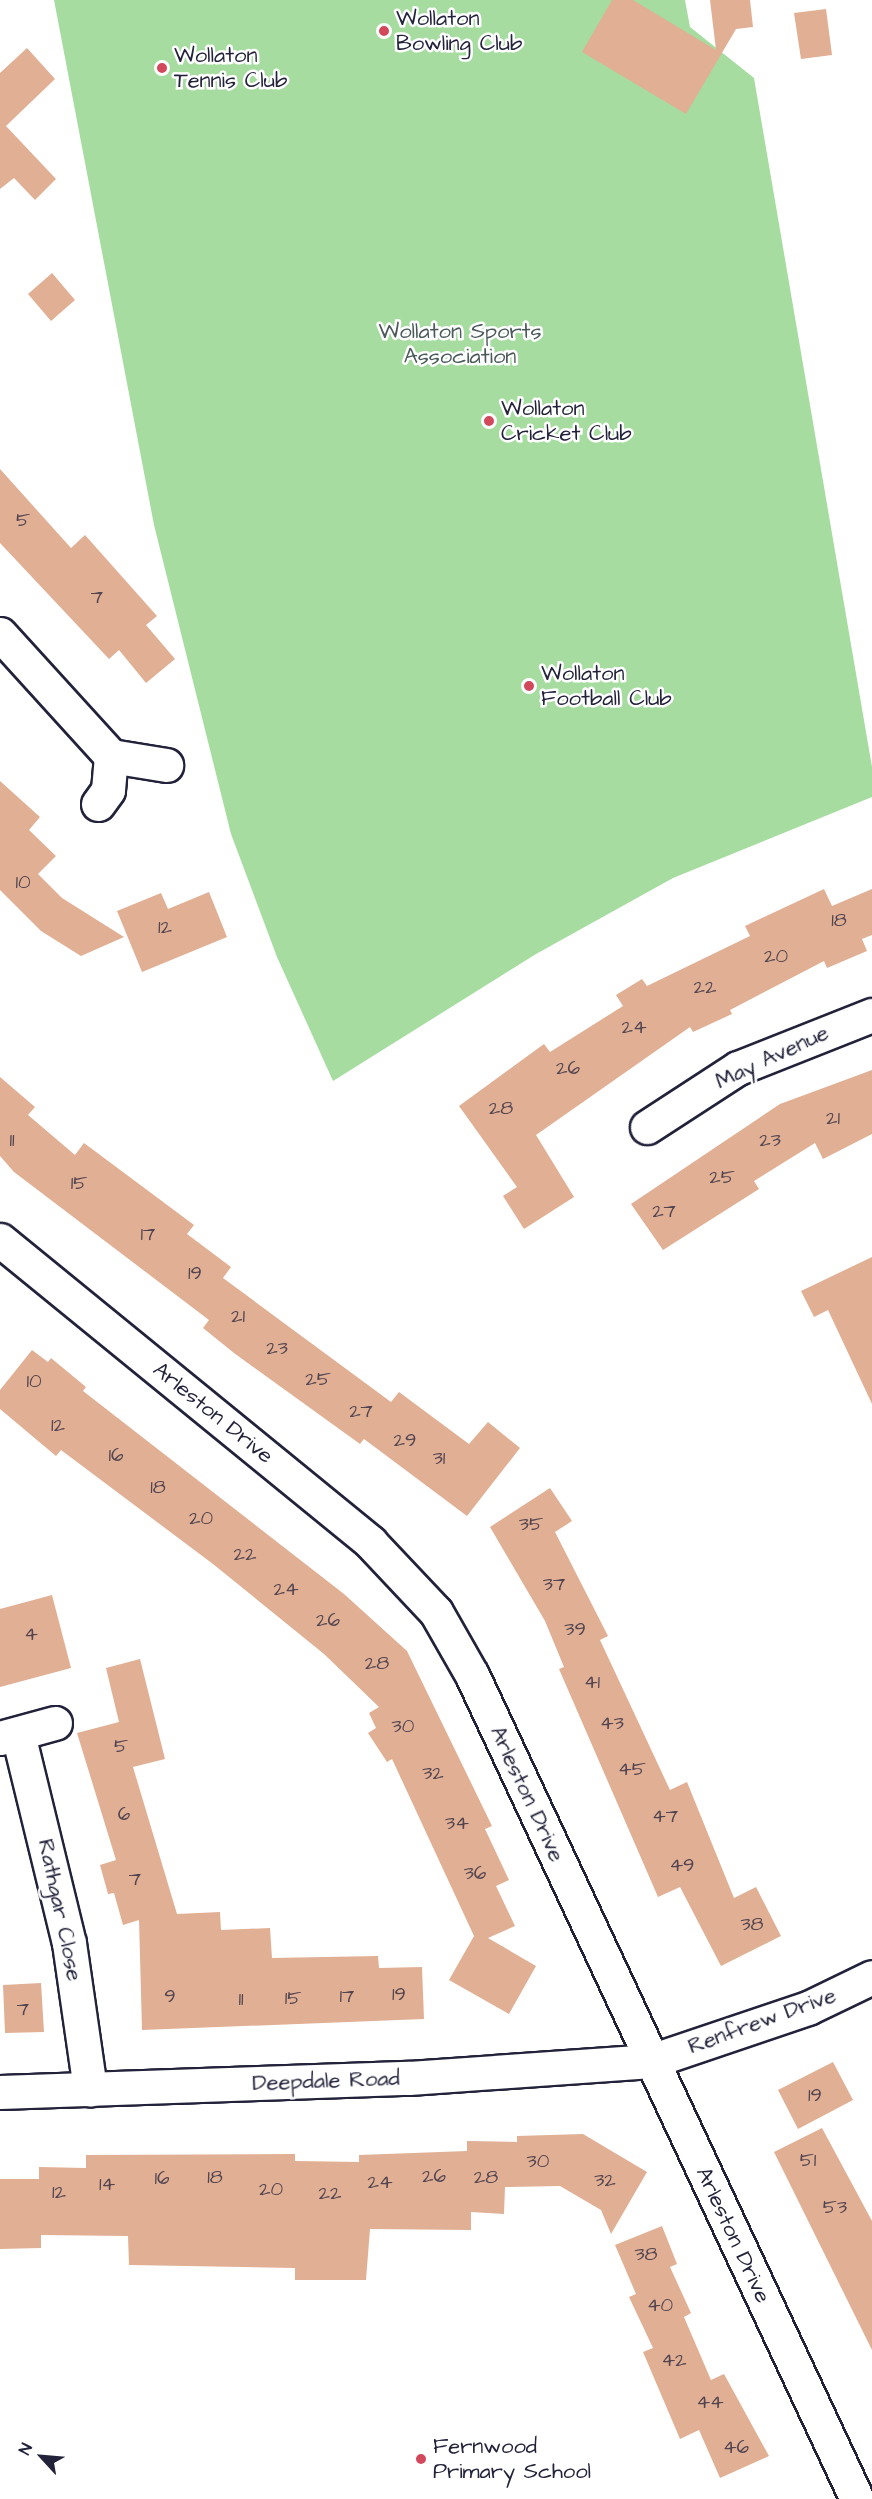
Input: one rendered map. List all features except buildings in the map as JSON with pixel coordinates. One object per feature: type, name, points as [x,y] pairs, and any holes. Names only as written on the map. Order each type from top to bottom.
[{"type":"street","points":[[0,634],[111,756],[166,765]]},
{"type":"street","points":[[98,804],[108,790],[111,756]]},
{"type":"street","name":"May Avenue","points":[[646,1127],[738,1068],[872,1015]]},
{"type":"street","name":"Arleston Drive","points":[[0,1240],[370,1542],[429,1603],[472,1675],[857,2499]]},
{"type":"street","name":"Rathgar Close","points":[[56,1723],[9,1736],[69,1943],[90,2089]]},
{"type":"street","name":"Renfrew Drive","points":[[651,2061],[808,2008],[872,1977]]},
{"type":"street","name":"Deepdale Road","points":[[0,2092],[409,2078],[651,2061]]},
{"type":"green space","name":"Wollaton Sports Association","points":[[54,0],[685,0],[690,27],[754,78],[872,767],[872,797],[673,878],[536,954],[333,1081],[277,957],[231,834],[154,525]]},
{"type":"place","name":"Wollaton Bowling Club","points":[[384,31]]},
{"type":"place","name":"Wollaton Tennis Club","points":[[162,68]]},
{"type":"place","name":"Wollaton Cricket Club","points":[[489,421]]},
{"type":"place","name":"Wollaton Football Club","points":[[529,686]]},
{"type":"place","name":"Fernwood Primary School","points":[[421,2459]]}]
